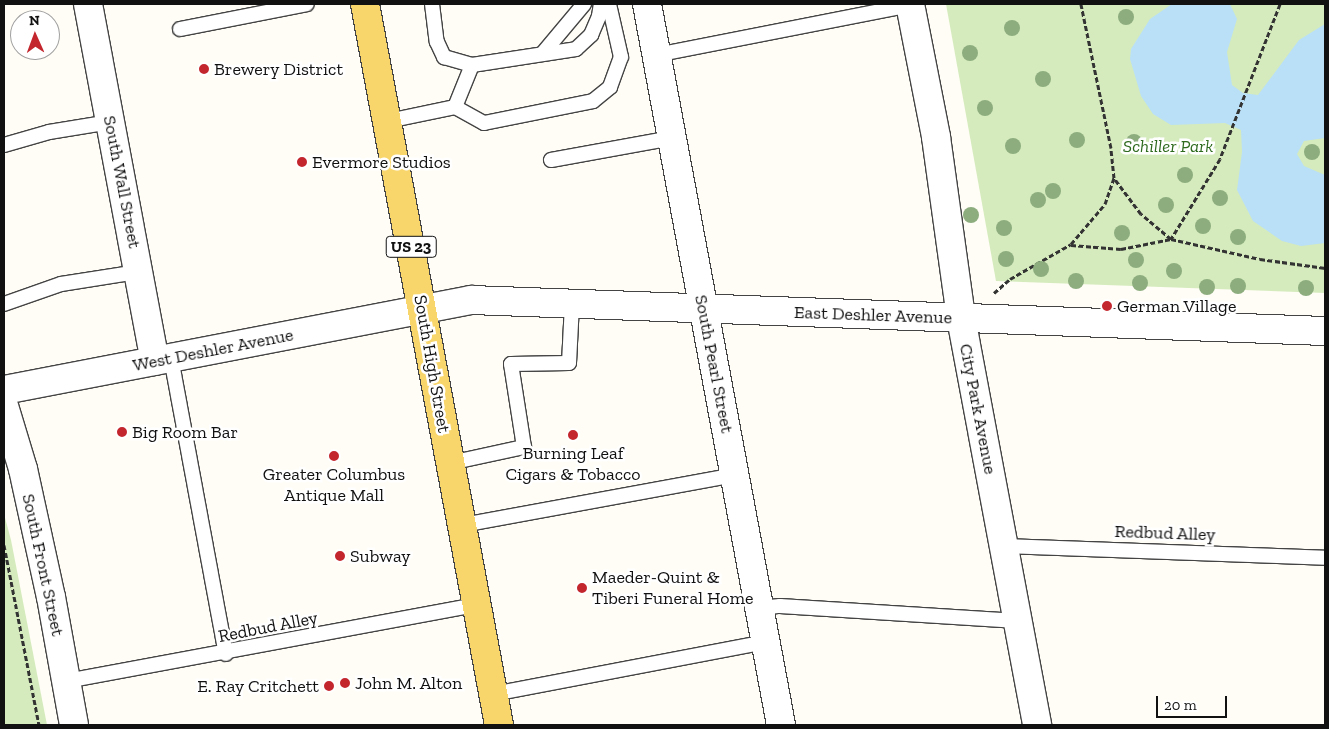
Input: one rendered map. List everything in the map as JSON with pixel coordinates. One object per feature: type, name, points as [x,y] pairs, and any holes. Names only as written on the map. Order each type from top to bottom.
[{"type":"main road","name":"South High Street","points":[[365,4],[499,725]]},
{"type":"street","name":"South Wall Street","points":[[88,4],[138,272],[163,359]]},
{"type":"street","name":"South Pearl Street","points":[[647,4],[781,725]]},
{"type":"street","name":"City Park Avenue","points":[[910,4],[936,137],[961,318],[1037,725]]},
{"type":"street","name":"East Deshler Avenue","points":[[422,309],[471,300],[1325,331]]},
{"type":"street","name":"West Deshler Avenue","points":[[4,390],[422,309]]},
{"type":"street","name":"South Front Street","points":[[4,406],[23,469],[74,725]]},
{"type":"lane","points":[[180,29],[308,4]]},
{"type":"lane","points":[[432,4],[436,42],[444,57],[472,65],[576,49],[591,34],[599,16],[601,4]]},
{"type":"lane","points":[[543,53],[584,4]]},
{"type":"lane","points":[[388,121],[455,107],[484,123],[593,101],[610,87],[621,57],[609,4]]},
{"type":"lane","points":[[656,54],[910,4]]},
{"type":"lane","points":[[455,107],[472,65]]},
{"type":"lane","points":[[4,145],[49,132],[110,122]]},
{"type":"lane","points":[[552,160],[672,138]]},
{"type":"lane","points":[[4,304],[61,284],[138,272]]},
{"type":"lane","points":[[450,463],[524,447],[511,364],[569,363],[572,304]]},
{"type":"lane","points":[[163,359],[226,654]]},
{"type":"lane","points":[[462,525],[735,474]]},
{"type":"lane","name":"Redbud Alley","points":[[1004,546],[1325,558]]},
{"type":"lane","name":"Redbud Alley","points":[[66,681],[226,654],[476,605]]},
{"type":"lane","points":[[760,608],[780,606],[1018,621]]},
{"type":"lane","points":[[493,694],[766,642]]},
{"type":"path","points":[[993,294],[1010,279],[1071,244],[1105,204],[1114,178],[1111,148],[1081,4]]},
{"type":"path","points":[[1171,239],[1184,214],[1205,186],[1231,128],[1280,4]]},
{"type":"path","points":[[1114,178],[1141,214],[1171,239]]},
{"type":"path","points":[[1071,244],[1120,249],[1171,239],[1260,259],[1325,268]]},
{"type":"path","points":[[4,545],[39,725]]},
{"type":"green space","name":"Schiller Park","points":[[946,4],[1325,4],[1325,293],[996,281]]},
{"type":"green space","points":[[4,514],[11,540],[47,725],[4,725]]},
{"type":"water","points":[[1172,4],[1230,4],[1237,19],[1227,52],[1232,85],[1243,93],[1258,95],[1299,40],[1325,24],[1325,138],[1304,141],[1297,154],[1304,166],[1325,175],[1325,243],[1301,246],[1282,241],[1253,221],[1237,190],[1242,152],[1241,130],[1225,123],[1171,125],[1153,114],[1141,96],[1130,59],[1131,49],[1150,19]]},
{"type":"place","name":"Brewery District","points":[[204,69]]},
{"type":"place","name":"Evermore Studios","points":[[302,162]]},
{"type":"place","name":"German Village","points":[[1107,306]]},
{"type":"place","name":"Big Room Bar","points":[[122,432]]},
{"type":"place","name":"Burning Leaf Cigars & Tobacco","points":[[573,435]]},
{"type":"place","name":"Greater Columbus Antique Mall","points":[[334,456]]},
{"type":"place","name":"Subway","points":[[340,556]]},
{"type":"place","name":"Maeder-Quint & Tiberi Funeral Home","points":[[582,588]]},
{"type":"place","name":"John M. Alton","points":[[345,683]]},
{"type":"place","name":"E. Ray Critchett","points":[[329,686]]}]
